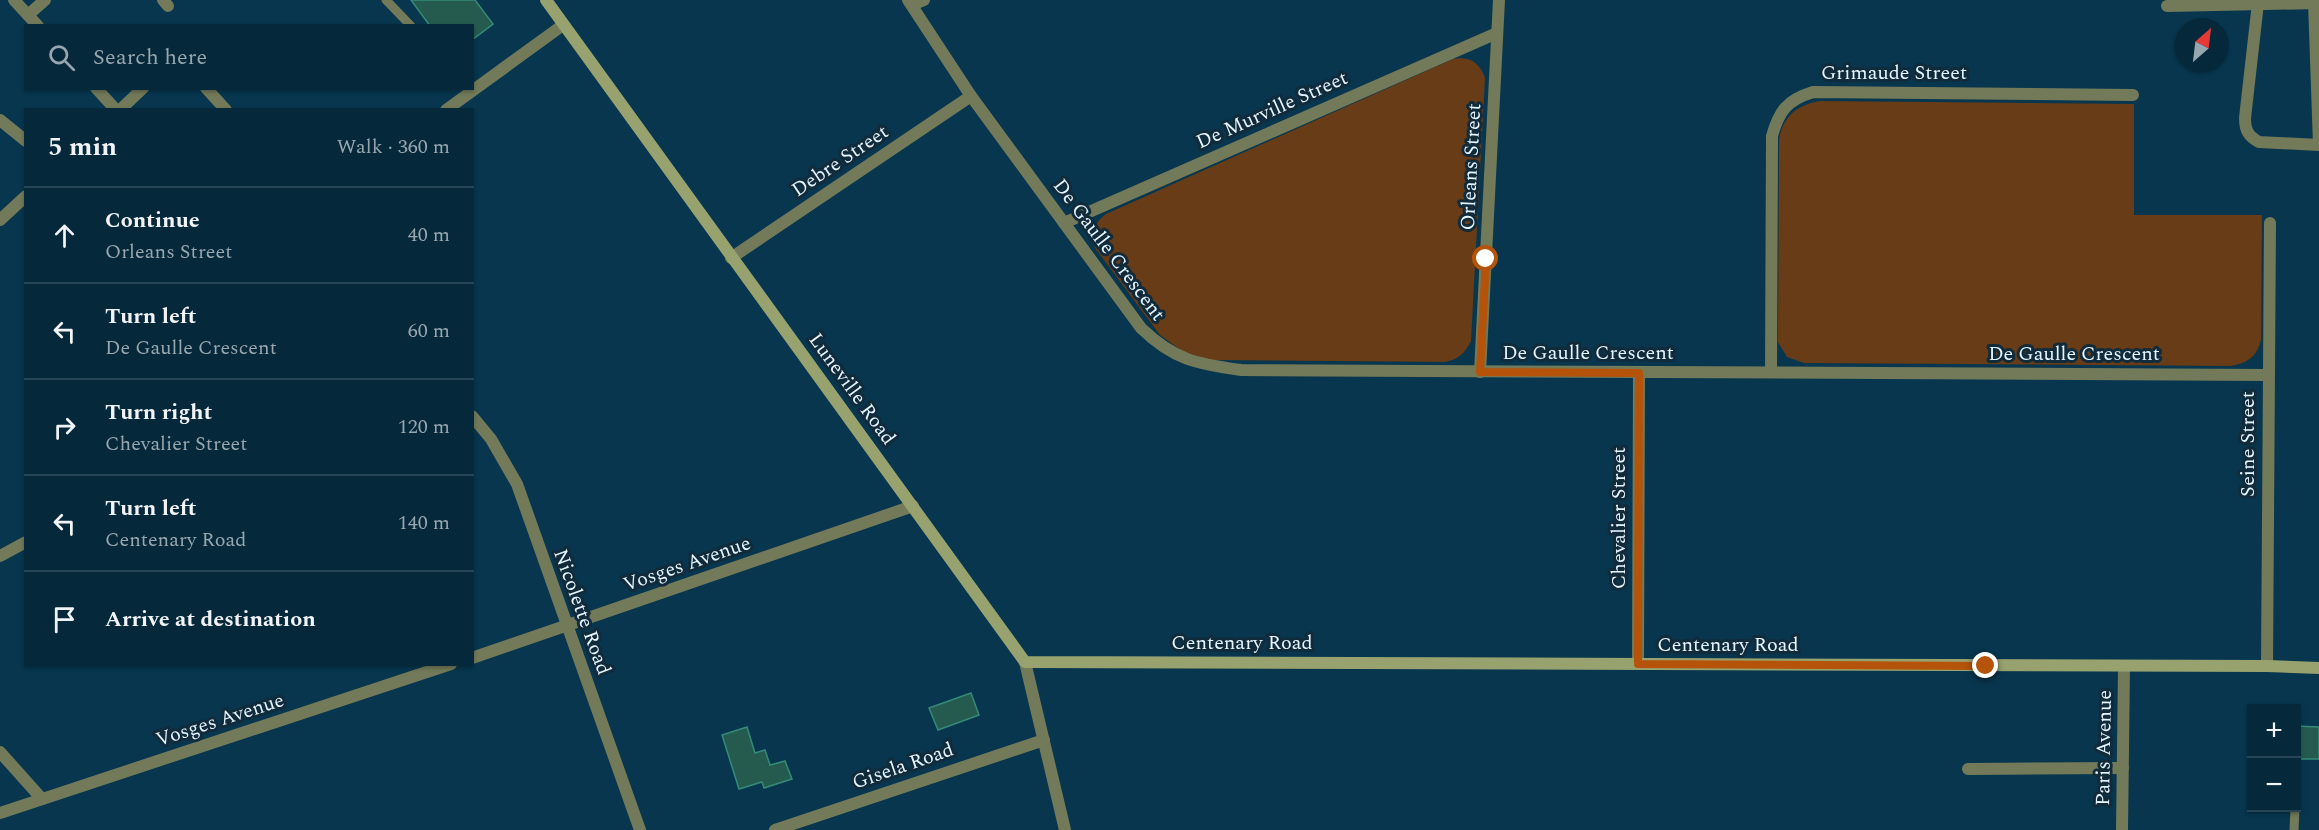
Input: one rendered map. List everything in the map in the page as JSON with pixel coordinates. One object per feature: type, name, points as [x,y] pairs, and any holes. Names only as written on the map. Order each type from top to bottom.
[{"type":"street","points":[[14,0],[36,24]]},
{"type":"street","points":[[28,15],[45,0]]},
{"type":"street","name":"Luneville Road","points":[[546,0],[1025,662],[1065,830]]},
{"type":"street","name":"Orleans Street","points":[[1480,372],[1499,0]]},
{"type":"street","points":[[2167,6],[2280,1],[2316,3],[2319,145],[2259,142],[2251,138],[2247,132],[2245,118],[2258,3]]},
{"type":"street","name":"De Gaulle Crescent","points":[[915,2],[971,96],[1141,328],[1159,346],[1184,359],[1210,366],[1241,370],[2268,375]]},
{"type":"street","points":[[474,84],[563,25]]},
{"type":"street","name":"De Murville Street","points":[[1064,223],[1497,33]]},
{"type":"street","points":[[98,90],[116,108]]},
{"type":"street","points":[[120,108],[141,90]]},
{"type":"street","points":[[208,90],[224,108]]},
{"type":"street","name":"Grimaude Street","points":[[1772,372],[1772,136],[1777,119],[1786,106],[1797,97],[1813,92],[2133,95]]},
{"type":"street","points":[[448,108],[460,93]]},
{"type":"street","name":"Debre Street","points":[[731,258],[971,96]]},
{"type":"street","points":[[0,120],[24,139]]},
{"type":"street","points":[[0,220],[24,198]]},
{"type":"street","name":"Seine Street","points":[[2267,666],[2270,223]]},
{"type":"street","name":"Chevalier Street","points":[[1638,664],[1639,373]]},
{"type":"street","name":"Nicolette Road","points":[[474,418],[491,439],[517,484],[640,830]]},
{"type":"street","name":"Vosges Avenue","points":[[474,657],[913,506]]},
{"type":"street","points":[[0,556],[24,543]]},
{"type":"street","name":"Centenary Road","points":[[1025,662],[2124,667],[2319,664]]},
{"type":"street","name":"Vosges Avenue","points":[[0,813],[445,666]]},
{"type":"street","name":"Centenary Road","points":[[2288,666],[2319,668]]},
{"type":"street","name":"Paris Avenue","points":[[2122,830],[2124,667]]},
{"type":"street","name":"Gisela Road","points":[[775,830],[1044,740]]},
{"type":"street","points":[[0,752],[42,799]]},
{"type":"street","points":[[1968,769],[2123,768]]},
{"type":"lane","points":[[386,0],[409,24]]},
{"type":"lane","points":[[2294,830],[2295,812]]},
{"type":"shaded area","points":[[1461,58],[1476,64],[1485,78],[1471,341],[1458,357],[1445,362],[1208,360],[1182,351],[1160,335],[1095,248],[1094,229],[1106,214],[1453,59]]},
{"type":"shaded area","points":[[1820,101],[2134,104],[2134,215],[2262,215],[2261,340],[2257,351],[2250,359],[2230,366],[1804,363],[1787,357],[1778,342],[1779,140],[1784,124],[1792,113],[1804,105]]},
{"type":"building","points":[[411,0],[475,0],[493,24],[474,38],[474,24],[429,24]]},
{"type":"building","points":[[971,693],[979,715],[938,730],[929,708]]},
{"type":"building","points":[[2301,726],[2319,727],[2319,759],[2301,759]]},
{"type":"building","points":[[747,727],[755,753],[765,750],[770,765],[785,761],[792,779],[764,788],[762,782],[739,789],[722,735]]},
{"type":"route","points":[[1486,259],[1480,372],[1639,373],[1638,664],[1986,666]]}]
